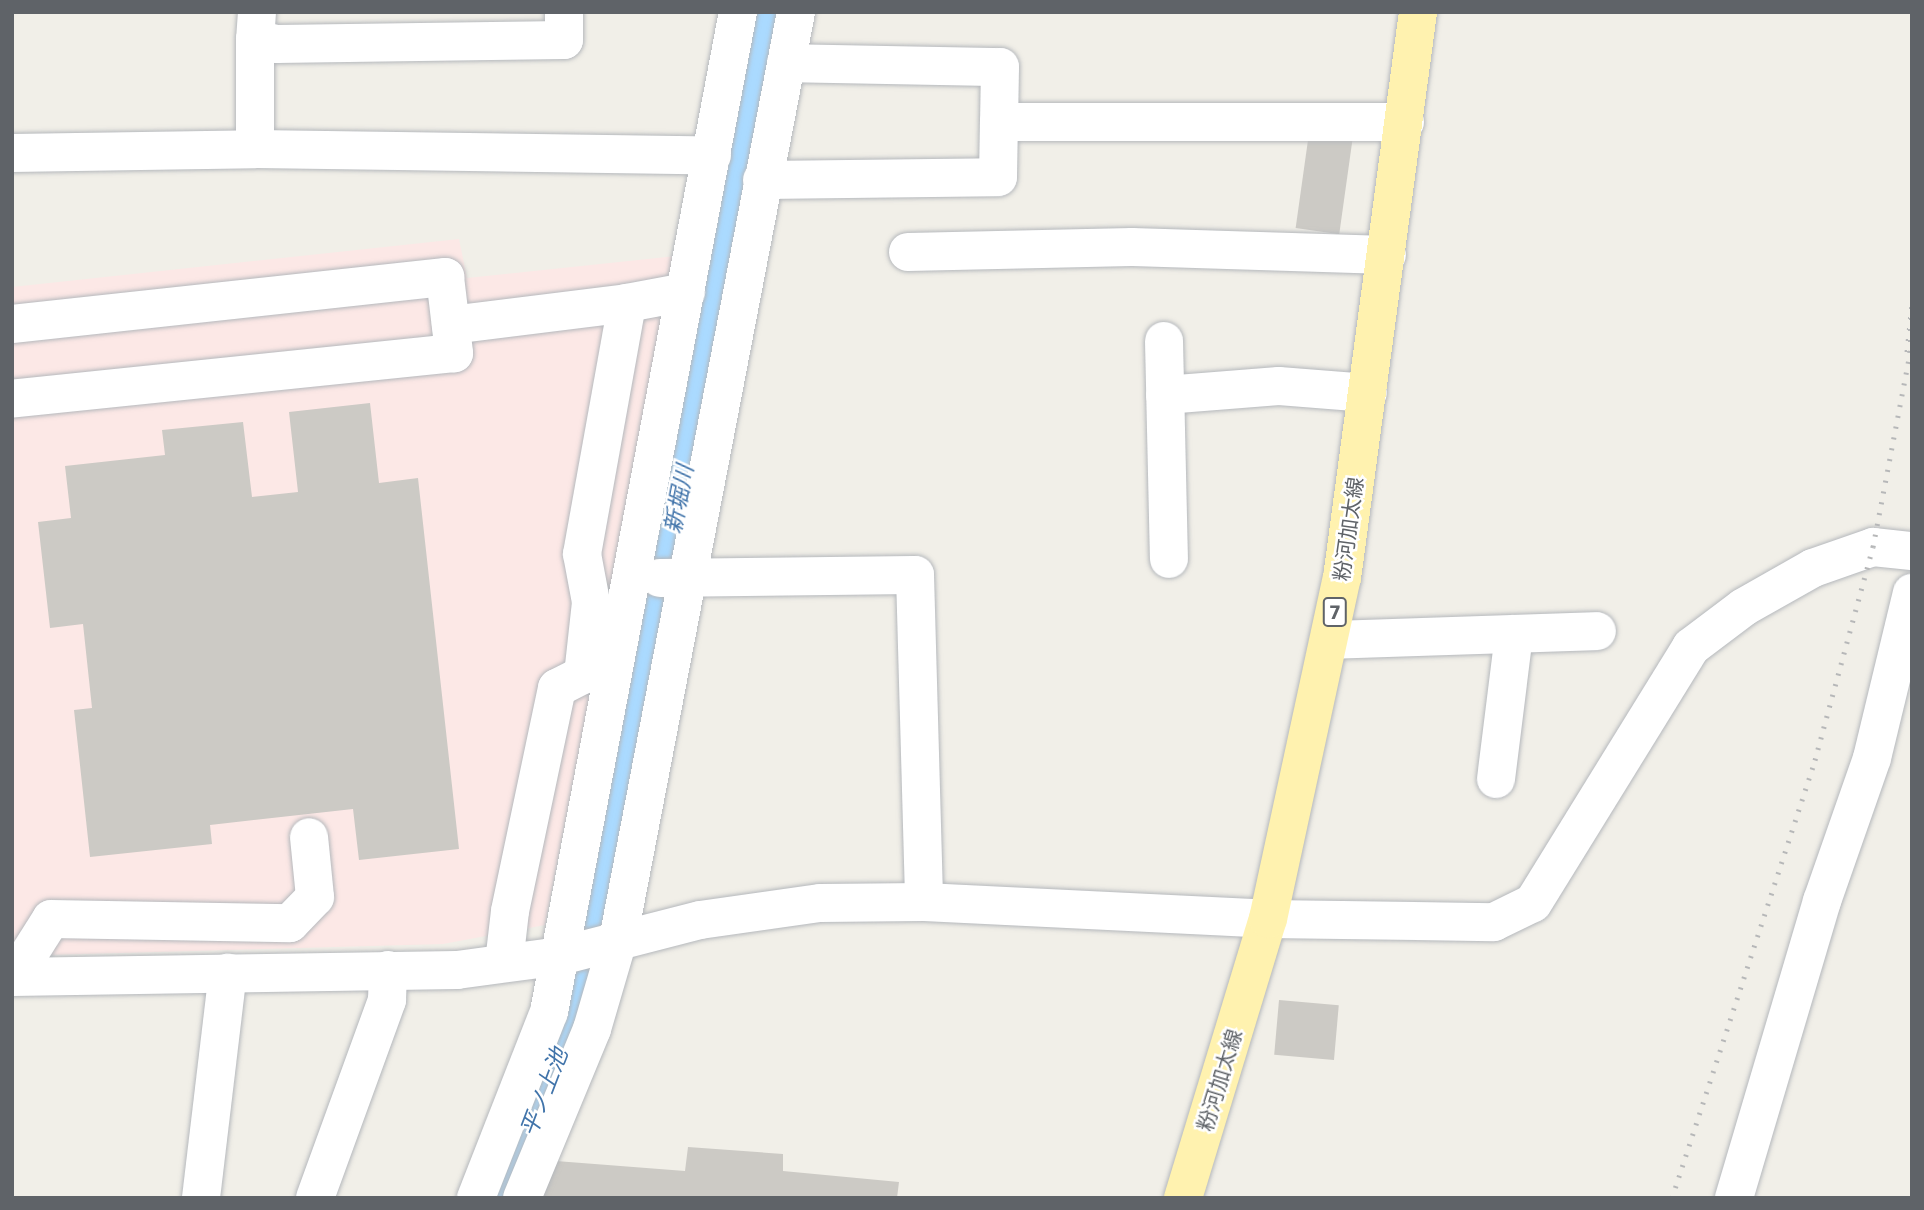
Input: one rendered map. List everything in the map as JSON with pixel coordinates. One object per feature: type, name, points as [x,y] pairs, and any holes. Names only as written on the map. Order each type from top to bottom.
[{"type":"main road","name":"粉河加太線","points":[[1183,1198],[1268,919],[1329,640],[1368,393],[1418,12]]},
{"type":"street","points":[[256,26],[276,44],[564,40],[564,12]]},
{"type":"street","points":[[476,1198],[549,1012],[634,578],[738,12]]},
{"type":"street","points":[[522,1198],[592,1029],[618,940],[685,577],[796,12]]},
{"type":"street","points":[[255,149],[256,26]]},
{"type":"street","points":[[762,180],[998,177],[1000,67],[786,63]]},
{"type":"street","points":[[999,122],[1405,122]]},
{"type":"street","points":[[12,153],[255,149],[712,155]]},
{"type":"street","points":[[908,252],[1132,247],[1387,255]]},
{"type":"street","points":[[12,324],[445,277],[452,339]]},
{"type":"street","points":[[12,399],[452,339],[686,292]]},
{"type":"street","points":[[505,963],[510,911],[557,688],[583,675],[591,602],[582,554],[626,303]]},
{"type":"street","points":[[1164,341],[1169,559]]},
{"type":"street","points":[[1165,395],[1279,386],[1368,393]]},
{"type":"street","points":[[14,977],[387,970],[505,963],[560,956],[700,920],[820,904],[925,902],[1268,919],[1494,922],[1533,903],[1692,647],[1744,607],[1814,568],[1873,547],[1912,551]]},
{"type":"street","points":[[634,578],[915,575],[925,902]]},
{"type":"street","points":[[1736,1197],[1822,901],[1872,758],[1912,593]]},
{"type":"street","points":[[1329,640],[1597,631]]},
{"type":"street","points":[[1496,779],[1514,634]]},
{"type":"street","points":[[14,977],[51,919],[290,923],[315,897],[309,837]]},
{"type":"street","points":[[315,1198],[387,1000],[387,970]]},
{"type":"street","points":[[201,1198],[228,973]]},
{"type":"shaded area","points":[[459,239],[467,278],[676,256],[545,925],[443,944],[12,956],[12,287]]},
{"type":"building","points":[[1309,133],[1353,139],[1339,234],[1296,228]]},
{"type":"building","points":[[370,403],[379,483],[418,478],[459,849],[359,860],[353,809],[210,825],[212,844],[90,857],[74,710],[92,708],[83,624],[50,628],[38,522],[71,518],[65,466],[165,455],[162,430],[243,422],[252,497],[298,492],[289,412]]},
{"type":"building","points":[[1279,1000],[1339,1005],[1334,1060],[1274,1055]]},
{"type":"building","points":[[688,1147],[783,1154],[783,1171],[899,1182],[897,1198],[528,1198],[543,1160],[685,1171]]},
{"type":"waterway","name":"新堀川","points":[[502,1198],[584,986],[771,12]]},
{"type":"waterway","points":[[564,992],[584,986]]},
{"type":"railway","points":[[1907,352],[1912,304]]},
{"type":"railway","points":[[1672,1198],[1815,760],[1873,547],[1912,343]]},
{"type":"water label","name":"平ノ上池","points":[[543,1092]]}]
